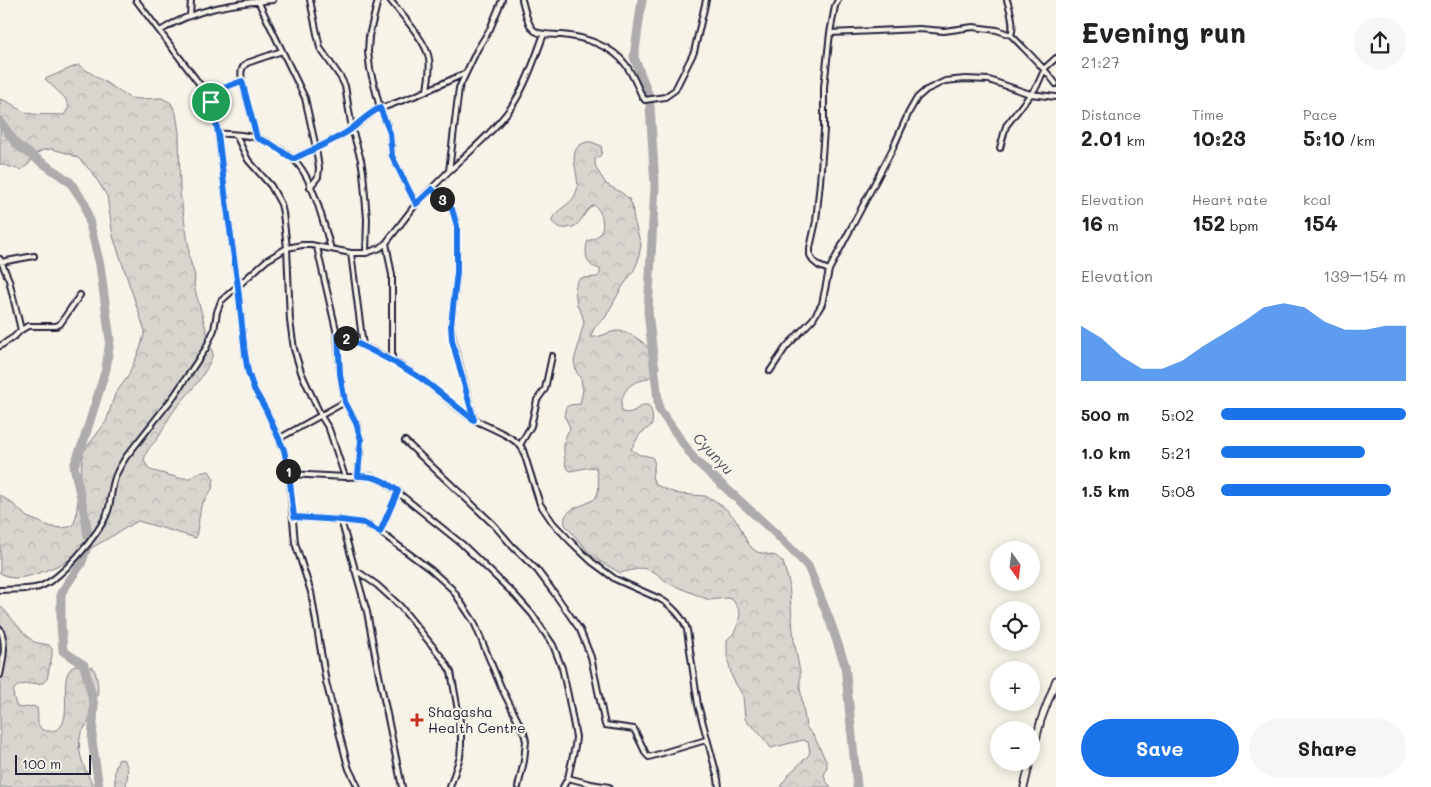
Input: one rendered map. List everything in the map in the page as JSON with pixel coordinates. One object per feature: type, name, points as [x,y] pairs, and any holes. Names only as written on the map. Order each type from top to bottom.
[{"type":"main road","points":[[1040,724],[1056,680]]},
{"type":"main road","points":[[1024,787],[1028,771]]},
{"type":"street","points":[[136,0],[207,94],[214,111],[248,372],[254,389],[280,438],[284,450],[289,474],[294,532],[311,592],[326,682],[349,769],[358,787]]},
{"type":"street","points":[[190,0],[190,16]]},
{"type":"street","points":[[160,30],[172,23],[217,7],[273,0]]},
{"type":"street","points":[[310,0],[320,48],[345,86],[352,129],[363,172],[367,219],[366,254]]},
{"type":"street","points":[[378,0],[369,36],[370,69],[380,108],[390,133],[392,156],[416,204]]},
{"type":"street","points":[[390,0],[428,52],[430,61],[427,91]]},
{"type":"street","points":[[450,171],[460,88],[490,29],[502,0]]},
{"type":"street","points":[[522,0],[534,31],[588,40],[608,49],[626,66],[645,100],[665,97],[671,93],[679,81],[694,52],[706,0]]},
{"type":"street","points":[[829,270],[819,266],[810,255],[820,182],[824,130],[824,87],[830,33],[838,0]]},
{"type":"street","points":[[1007,0],[1013,30],[1011,34]]},
{"type":"street","points":[[258,1],[305,98],[316,148],[319,173],[310,187]]},
{"type":"street","points":[[830,33],[919,28],[944,31],[973,27],[997,30],[1011,34],[1032,58],[1045,68],[1056,84]]},
{"type":"street","points":[[0,590],[35,588],[43,585],[69,565],[94,535],[108,511],[119,468],[174,396],[210,340],[221,301],[266,260],[287,248],[302,245],[366,254],[380,248],[416,204],[509,110],[517,99],[544,34]]},
{"type":"street","points":[[257,138],[241,73],[244,65],[282,51]]},
{"type":"street","points":[[1000,148],[1006,126],[1037,86],[1045,68],[1056,58]]},
{"type":"street","points":[[293,159],[339,137],[380,108],[427,91],[466,73]]},
{"type":"street","points":[[770,371],[786,347],[813,319],[822,304],[829,270],[917,98],[926,90],[945,81],[965,79],[989,80],[1030,94],[1056,97]]},
{"type":"street","points":[[207,94],[242,81]]},
{"type":"street","points":[[218,133],[257,138],[271,144],[293,159],[310,187],[331,250]]},
{"type":"street","points":[[236,135],[248,160],[276,194],[283,213],[287,248],[292,343],[301,372],[329,429],[345,477]]},
{"type":"street","points":[[432,189],[452,209],[457,226],[457,272],[451,325],[452,340],[474,420]]},
{"type":"street","points":[[386,243],[392,274],[392,360]]},
{"type":"street","points":[[318,247],[320,265],[338,334],[340,374],[345,402],[356,423],[361,440],[358,476]]},
{"type":"street","points":[[351,253],[363,346]]},
{"type":"street","points":[[21,330],[9,280],[1,261],[34,256]]},
{"type":"street","points":[[0,346],[28,326],[53,327],[60,324],[80,295]]},
{"type":"street","points":[[338,334],[392,360],[426,382],[474,420],[497,430],[520,445],[540,504],[553,523],[592,562],[615,579],[666,602],[686,626],[698,706],[719,787]]},
{"type":"street","points":[[520,445],[531,426],[537,400],[545,389],[552,356]]},
{"type":"street","points":[[280,438],[345,402]]},
{"type":"street","points":[[405,441],[494,525],[537,570],[555,594],[580,630],[591,657],[605,725],[634,730],[646,754],[650,757],[706,740]]},
{"type":"street","points":[[289,474],[345,477],[370,476],[385,482],[462,544],[532,614],[554,645],[566,686],[576,737],[568,778],[563,787]]},
{"type":"street","points":[[380,532],[398,491]]},
{"type":"street","points":[[294,517],[364,523],[380,532],[431,570],[452,589],[474,622],[501,687],[524,733],[526,741],[524,760],[518,787]]},
{"type":"street","points":[[341,520],[368,612],[402,787]]},
{"type":"street","points":[[354,569],[377,585],[400,606],[443,659],[451,672],[461,727],[462,746],[450,787]]},
{"type":"street","points":[[0,629],[4,640],[0,675]]},
{"type":"street","points":[[568,778],[609,787]]},
{"type":"green space","points":[[78,65],[130,98],[162,98],[171,103],[176,113],[179,133],[180,193],[189,257],[195,276],[194,286],[213,354],[202,376],[171,414],[160,435],[149,449],[144,461],[150,470],[179,478],[190,478],[199,473],[209,471],[214,479],[212,489],[201,506],[196,538],[138,521],[94,547],[60,564],[28,576],[12,578],[0,573],[0,495],[27,517],[52,527],[63,528],[73,526],[76,517],[83,452],[106,422],[115,394],[127,378],[140,349],[145,331],[113,236],[107,196],[92,172],[78,158],[52,149],[43,150],[34,155],[29,164],[21,170],[0,164],[0,99],[28,113],[64,115],[69,107],[65,98],[45,79]]},
{"type":"green space","points":[[587,142],[601,146],[602,152],[595,159],[595,163],[606,184],[629,199],[641,245],[634,270],[605,318],[596,325],[590,337],[597,337],[610,332],[624,332],[644,344],[658,362],[659,369],[653,375],[630,385],[623,396],[622,412],[631,412],[643,405],[648,405],[652,414],[652,425],[640,434],[631,449],[639,455],[652,457],[654,464],[652,477],[656,485],[679,494],[705,496],[714,500],[737,521],[747,542],[753,549],[757,552],[776,556],[783,562],[789,583],[794,641],[800,672],[800,687],[806,727],[814,736],[826,761],[827,766],[824,776],[831,787],[780,787],[790,773],[808,756],[810,752],[808,742],[803,740],[771,748],[756,729],[745,719],[743,696],[732,677],[727,656],[727,640],[734,633],[740,614],[732,599],[709,600],[668,583],[656,573],[646,569],[641,568],[620,573],[593,557],[565,525],[566,515],[573,509],[594,500],[599,489],[596,468],[591,467],[570,471],[566,467],[564,442],[570,429],[564,416],[566,407],[580,404],[583,390],[574,361],[584,323],[577,305],[575,290],[577,281],[582,278],[597,277],[600,274],[600,269],[592,266],[588,261],[586,247],[588,241],[598,236],[603,223],[599,211],[594,205],[572,227],[561,228],[552,222],[555,214],[575,196],[578,184],[574,156],[580,145]]},
{"type":"green space","points":[[0,605],[34,642],[49,645],[52,649],[47,679],[43,683],[24,684],[15,688],[13,692],[17,707],[33,706],[37,708],[38,723],[42,729],[50,731],[58,729],[63,724],[66,706],[66,678],[71,668],[77,665],[93,667],[96,674],[97,694],[89,721],[82,731],[79,744],[83,763],[94,787],[0,787]]},
{"type":"green space","points":[[119,759],[124,760],[127,767],[126,787],[115,787],[115,769]]},
{"type":"waterway","name":"Cyunyu","points":[[642,0],[634,57],[649,96]]},
{"type":"waterway","name":"Cyunyu","points":[[650,105],[655,186],[648,311],[659,409],[695,460],[808,566],[845,665],[857,787]]},
{"type":"waterway","points":[[0,121],[17,145],[70,182],[85,204],[100,265],[110,340],[106,369],[74,466],[88,537]]},
{"type":"waterway","points":[[88,544],[81,564],[61,593],[61,625],[63,651],[84,665],[94,705],[92,741],[99,787]]},
{"type":"place","name":"Shagasha Health Centre","points":[[417,720]]},
{"type":"route","points":[[242,81],[257,138],[271,144],[293,159],[339,137],[380,108],[391,137],[392,156],[416,204],[432,189],[450,206],[454,214],[457,226],[457,272],[451,325],[452,340],[474,420],[407,369],[338,334],[340,374],[345,402],[356,423],[361,440],[358,476],[378,478],[398,491],[380,532],[364,523],[294,517],[284,450],[280,438],[254,389],[248,372],[218,133],[211,102],[207,94],[242,81]]}]
